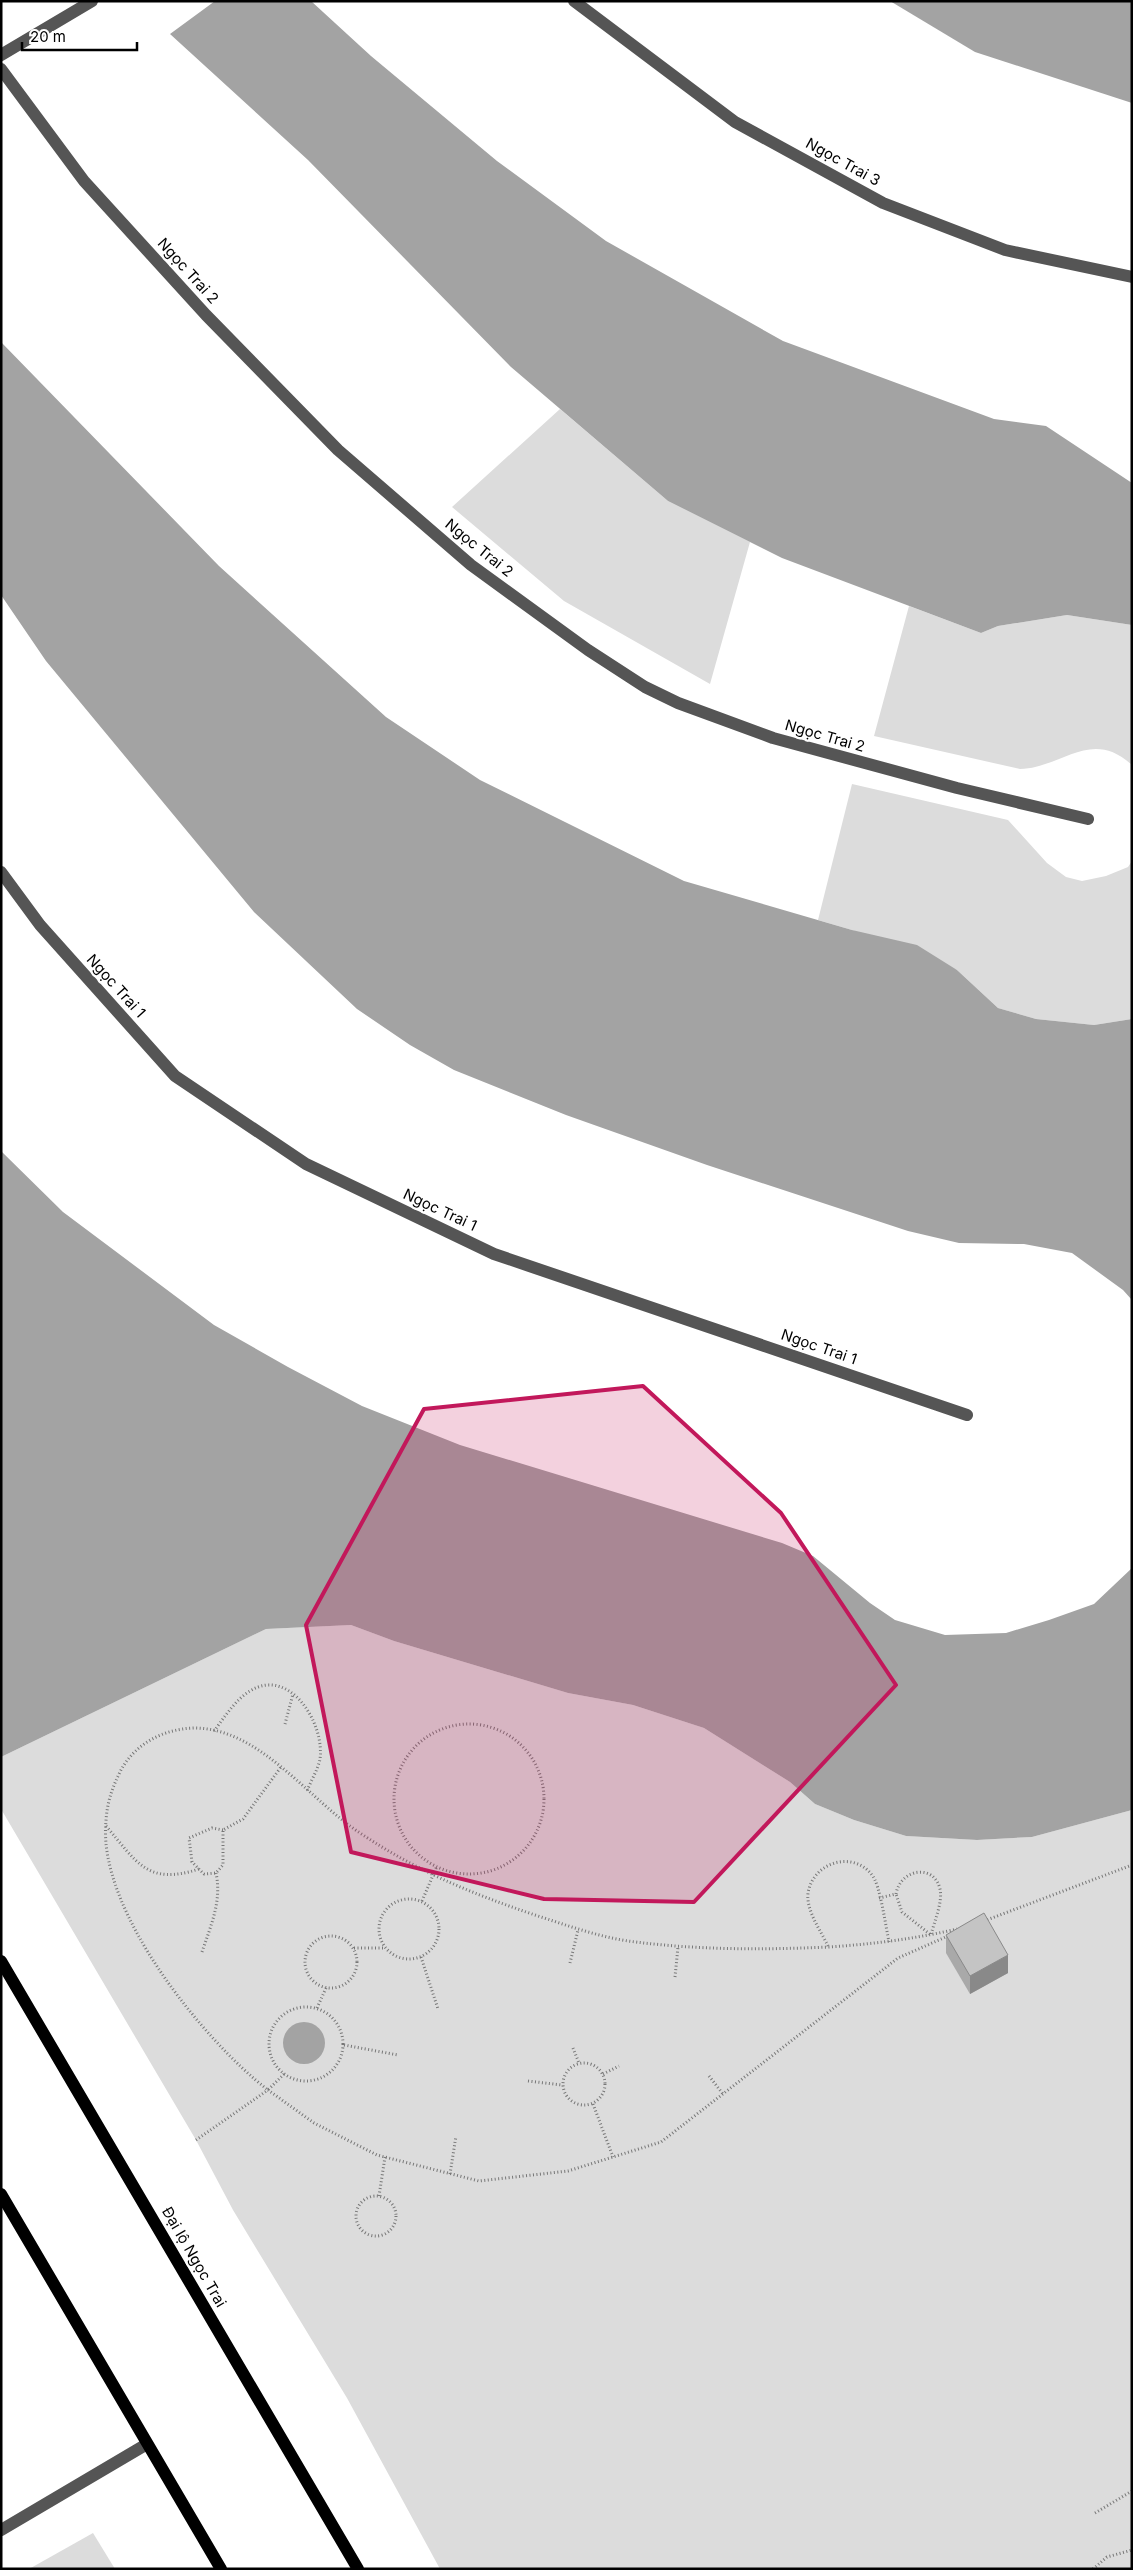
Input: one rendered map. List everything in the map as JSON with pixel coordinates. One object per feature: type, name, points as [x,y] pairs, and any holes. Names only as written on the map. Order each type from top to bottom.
[{"type":"main road","name":"Đại lộ Ngọc Trai","points":[[1,1961],[358,2569]]},
{"type":"main road","points":[[1,2194],[221,2569]]},
{"type":"street","points":[[1,54],[92,1]]},
{"type":"street","name":"Ngọc Trai 3","points":[[574,1],[735,122],[883,203],[1005,250],[1132,277]]},
{"type":"street","name":"Ngọc Trai 2","points":[[1,69],[84,180],[206,315],[338,450],[471,565],[595,655],[645,687],[678,703],[773,738],[957,788],[1088,819]]},
{"type":"street","name":"Ngọc Trai 1","points":[[1,872],[40,926],[175,1076],[306,1164],[494,1254],[967,1415]]},
{"type":"street","points":[[1,2530],[147,2444]]},
{"type":"path","points":[[214,1731],[234,1705],[250,1690],[268,1686],[287,1689],[301,1699],[319,1734],[320,1760],[307,1791]]},
{"type":"path","points":[[285,1724],[293,1694]]},
{"type":"path","points":[[477,1724],[502,1731],[523,1746],[538,1768],[544,1793],[543,1816],[533,1839],[517,1857],[496,1869],[473,1874],[449,1871],[437,1866],[427,1861],[410,1844],[398,1824],[394,1800],[397,1776],[409,1753],[428,1735],[452,1725],[477,1724]]},
{"type":"path","points":[[195,1728],[214,1731],[241,1739],[269,1755],[307,1791],[358,1832],[433,1876],[466,1890],[578,1930],[625,1940],[678,1947],[759,1950],[889,1942],[962,1929],[898,1958],[661,2142],[568,2171],[479,2181],[376,2155],[314,2123],[268,2090],[220,2048],[175,1991],[131,1925],[118,1894],[108,1854],[105,1824],[111,1790],[125,1761],[145,1742],[166,1732],[195,1728]]},
{"type":"path","points":[[223,1830],[223,1865],[216,1873],[204,1874],[192,1862],[189,1838],[212,1828],[223,1830],[243,1819],[281,1767]]},
{"type":"path","points":[[105,1824],[136,1861],[148,1870],[162,1876],[181,1875],[199,1869]]},
{"type":"path","points":[[828,1947],[809,1907],[808,1893],[812,1881],[820,1872],[830,1864],[842,1861],[854,1862],[874,1876],[889,1942]]},
{"type":"path","points":[[980,1922],[1015,1907],[1132,1865]]},
{"type":"path","points":[[422,1901],[437,1866]]},
{"type":"path","points":[[921,1872],[935,1879],[939,1886],[941,1896],[931,1935],[902,1912],[896,1894],[897,1886],[906,1875],[921,1872]]},
{"type":"path","points":[[202,1952],[216,1910],[219,1888],[216,1873]]},
{"type":"path","points":[[879,1898],[896,1894]]},
{"type":"path","points":[[402,1899],[422,1901],[430,1906],[440,1924],[436,1944],[420,1957],[412,1960],[393,1955],[381,1940],[379,1929],[385,1910],[393,1903],[402,1899]]},
{"type":"path","points":[[570,1963],[578,1930]]},
{"type":"path","points":[[332,1936],[348,1941],[354,1948],[358,1964],[351,1980],[344,1986],[326,1988],[318,1985],[306,1971],[306,1954],[316,1940],[332,1936]]},
{"type":"path","points":[[675,1977],[678,1947]]},
{"type":"path","points":[[354,1948],[386,1948]]},
{"type":"path","points":[[420,1957],[438,2009]]},
{"type":"path","points":[[317,2008],[326,1988]]},
{"type":"path","points":[[305,2006],[317,2008],[328,2014],[336,2022],[342,2034],[344,2045],[341,2058],[325,2076],[314,2081],[301,2081],[284,2074],[272,2060],[268,2047],[269,2035],[274,2024],[282,2015],[293,2008],[305,2006]]},
{"type":"path","points":[[344,2045],[398,2055]]},
{"type":"path","points":[[573,2048],[579,2063]]},
{"type":"path","points":[[579,2063],[593,2064],[603,2074],[606,2081],[604,2094],[593,2104],[587,2106],[573,2103],[564,2092],[562,2085],[566,2072],[579,2063]]},
{"type":"path","points":[[603,2074],[619,2066]]},
{"type":"path","points":[[196,2140],[268,2090],[284,2074]]},
{"type":"path","points":[[709,2076],[723,2094]]},
{"type":"path","points":[[528,2081],[562,2085]]},
{"type":"path","points":[[593,2104],[613,2157]]},
{"type":"path","points":[[450,2174],[456,2136]]},
{"type":"path","points":[[379,2196],[384,2157]]},
{"type":"path","points":[[379,2196],[386,2198],[394,2208],[395,2222],[388,2232],[376,2236],[363,2232],[356,2221],[355,2215],[357,2208],[366,2199],[379,2196]]},
{"type":"path","points":[[1095,2512],[1132,2491]]},
{"type":"path","points":[[1093,2569],[1107,2557],[1132,2550]]},
{"type":"highlighted area","points":[[643,1386],[781,1513],[896,1685],[694,1902],[544,1899],[351,1852],[306,1625],[424,1409]]},
{"type":"shaded area","points":[[215,1],[311,1],[371,56],[497,161],[606,241],[783,341],[994,419],[1046,426],[1132,483],[1132,625],[1067,615],[998,626],[981,633],[782,558],[668,501],[511,367],[308,160],[170,34]]},
{"type":"shaded area","points":[[890,1],[1132,1],[1132,103],[975,52]]},
{"type":"shaded area","points":[[1,342],[219,566],[386,717],[480,780],[684,881],[852,930],[917,945],[957,970],[998,1008],[1036,1019],[1094,1025],[1132,1019],[1132,1300],[1123,1290],[1072,1253],[1024,1244],[959,1243],[908,1231],[707,1165],[566,1115],[454,1070],[410,1045],[357,1009],[254,912],[46,661],[1,595]]},
{"type":"shaded area","points":[[560,409],[668,501],[750,542],[710,684],[564,601],[452,507]]},
{"type":"shaded area","points":[[909,606],[981,633],[998,626],[1067,615],[1132,625],[1132,765],[1117,754],[1103,749],[1090,749],[1076,752],[1035,767],[1020,769],[874,736]]},
{"type":"shaded area","points":[[852,784],[1008,820],[1047,863],[1066,877],[1082,881],[1106,876],[1128,867],[1132,861],[1132,1019],[1094,1025],[1036,1019],[998,1008],[957,970],[852,930],[818,920]]},
{"type":"shaded area","points":[[1,1151],[63,1212],[214,1325],[362,1406],[460,1445],[782,1543],[813,1556],[870,1603],[895,1620],[945,1635],[1006,1633],[1094,1604],[1132,1568],[1132,1810],[1032,1837],[977,1840],[906,1836],[854,1820],[815,1804],[790,1782],[704,1728],[633,1705],[568,1693],[394,1641],[351,1625],[266,1629],[1,1757]]},
{"type":"shaded area","points":[[351,1625],[394,1641],[568,1693],[633,1705],[704,1728],[790,1782],[815,1804],[854,1820],[906,1836],[977,1840],[1032,1837],[1132,1810],[1132,2569],[440,2569],[347,2398],[233,2210],[196,2140],[1,1809],[1,1757],[266,1629]]},
{"type":"shaded area","points":[[308,2022],[316,2025],[322,2031],[325,2043],[322,2055],[316,2061],[300,2064],[292,2061],[286,2055],[283,2039],[286,2031],[292,2025]]},
{"type":"shaded area","points":[[93,2533],[115,2569],[29,2569]]},
{"type":"building","points":[[984,1913],[1008,1955],[970,1976],[946,1935]]}]
